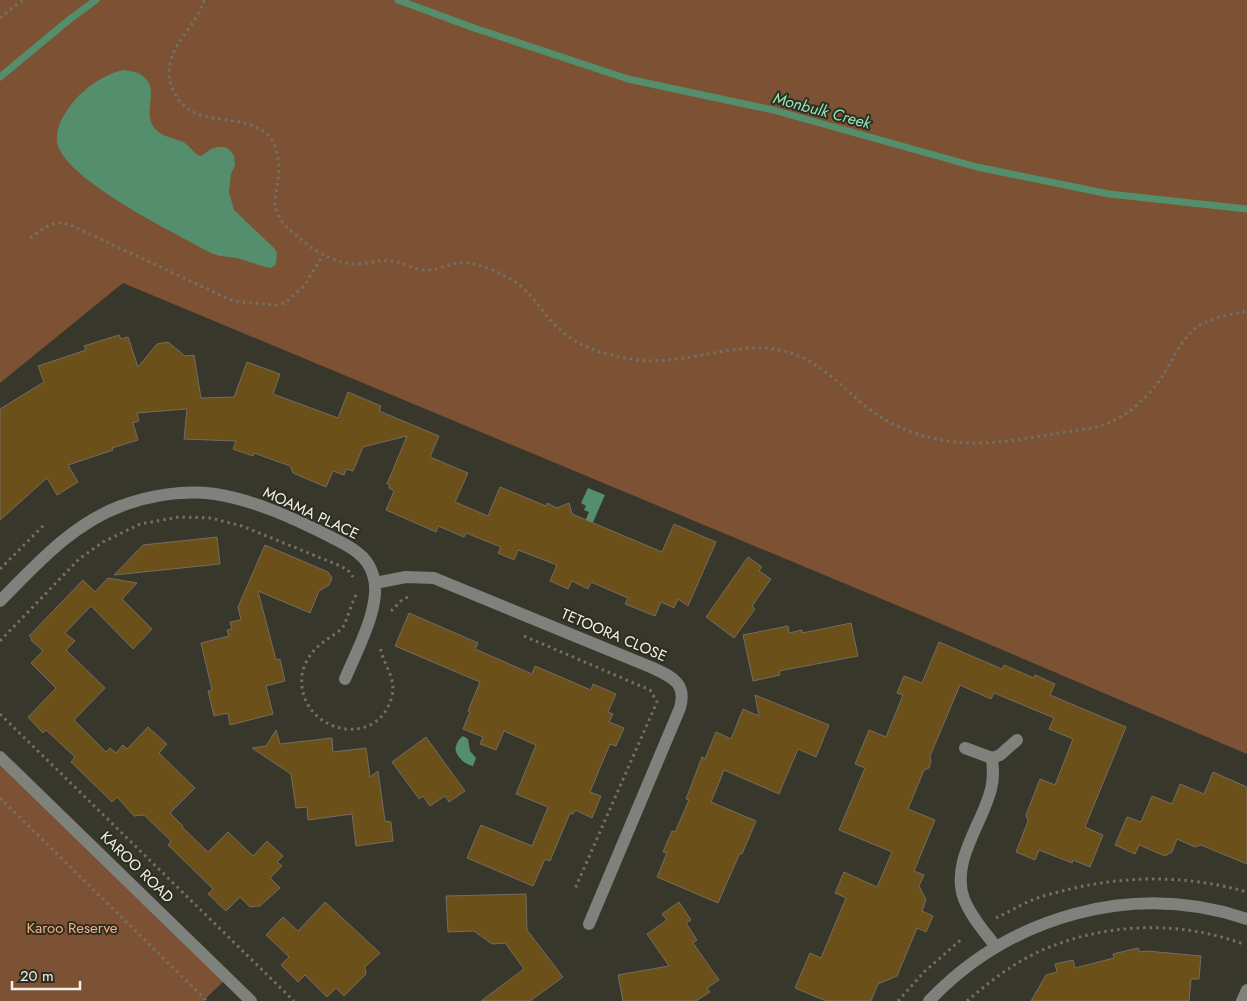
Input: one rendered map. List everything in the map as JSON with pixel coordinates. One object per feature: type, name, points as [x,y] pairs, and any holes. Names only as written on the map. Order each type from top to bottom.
[{"type":"street","name":"MOAMA PLACE","points":[[0,601],[58,544],[102,514],[143,499],[189,493],[214,494],[246,502],[321,532],[358,553],[369,567],[375,583]]},
{"type":"street","name":"TETOORA CLOSE","points":[[375,583],[406,577],[434,578],[653,668],[680,685],[682,696],[680,708],[589,924]]},
{"type":"street","points":[[345,679],[372,613],[375,583]]},
{"type":"street","points":[[966,748],[992,758],[1000,755],[1017,740]]},
{"type":"street","name":"KAROO ROAD","points":[[0,757],[251,1001]]},
{"type":"street","points":[[992,758],[993,775],[991,790],[967,851],[960,882],[964,898],[971,912],[996,948]]},
{"type":"street","points":[[929,1001],[962,970],[1027,930],[1087,910],[1118,905],[1151,903],[1186,905],[1229,913],[1247,919]]},
{"type":"street","points":[[1242,1001],[1247,990]]},
{"type":"path","points":[[0,18],[24,0]]},
{"type":"path","points":[[204,0],[195,22],[173,53],[168,74],[170,83],[178,100],[191,111],[208,117],[248,125],[260,130],[272,140],[279,168],[275,207],[280,218],[300,240],[323,255],[339,262],[355,264],[389,260],[426,271],[464,262],[483,267],[523,287],[558,328],[578,343],[601,352],[621,357],[654,361],[750,348],[770,348],[784,351],[804,358],[821,368],[866,406],[895,425],[918,434],[942,440],[979,443],[1104,425],[1125,414],[1149,394],[1185,340],[1195,329],[1210,320],[1247,311]]},
{"type":"path","points":[[30,238],[53,223],[68,224],[231,300],[276,305],[298,293],[323,255]]},
{"type":"path","points":[[0,569],[46,523]]},
{"type":"path","points":[[0,714],[294,1001]]},
{"type":"path","points":[[0,798],[207,1001]]},
{"type":"path","points":[[967,1001],[993,980],[1031,956],[1055,944],[1100,933],[1133,928],[1168,928],[1209,933],[1243,944]]},
{"type":"path","points":[[898,1001],[924,972],[963,938]]},
{"type":"green space","points":[[0,0],[1247,0],[1247,754],[925,617],[123,283],[0,383]]},
{"type":"green space","name":"Karoo Reserve","points":[[0,757],[227,978],[203,1001],[0,1001]]},
{"type":"shaded area","points":[[123,70],[140,74],[149,83],[151,89],[150,120],[159,132],[183,142],[201,156],[217,147],[225,147],[230,150],[234,156],[235,165],[231,174],[229,192],[234,210],[274,248],[277,253],[276,264],[271,268],[211,253],[123,204],[78,172],[63,156],[57,141],[57,132],[66,112],[73,102],[92,84]]},
{"type":"shaded area","points":[[588,488],[605,495],[590,529],[583,526],[589,512],[584,510],[586,506],[581,503]]},
{"type":"shaded area","points":[[463,736],[468,739],[470,751],[476,758],[473,766],[463,761],[456,752],[456,745]]},
{"type":"building","points":[[119,335],[121,339],[128,337],[138,367],[157,344],[168,342],[185,356],[194,355],[201,398],[234,397],[247,362],[280,374],[273,394],[338,418],[348,392],[381,406],[379,411],[439,436],[430,457],[468,473],[455,502],[488,516],[500,487],[546,506],[547,503],[557,508],[569,503],[572,514],[662,552],[674,524],[716,542],[688,606],[678,599],[674,608],[661,602],[655,616],[625,604],[628,598],[591,582],[588,589],[572,581],[568,589],[550,581],[557,565],[518,550],[514,560],[498,553],[501,547],[466,533],[464,537],[438,526],[436,532],[386,510],[394,491],[387,484],[407,436],[363,447],[353,471],[346,469],[344,475],[333,471],[326,487],[293,473],[290,466],[254,453],[253,456],[233,449],[236,441],[184,439],[187,409],[137,413],[139,421],[133,423],[138,440],[68,465],[78,482],[57,495],[47,478],[0,520],[0,409],[44,382],[38,366],[86,350],[84,346]]},
{"type":"building","points":[[217,537],[220,564],[114,575],[143,545]]},
{"type":"building","points":[[265,545],[328,572],[332,578],[329,585],[319,591],[310,613],[258,591],[276,660],[280,659],[285,681],[266,686],[273,714],[230,725],[228,713],[214,716],[208,691],[212,690],[201,643],[229,636],[227,630],[232,629],[230,622],[241,620],[238,607]]},
{"type":"building","points":[[748,557],[762,567],[759,571],[771,579],[752,606],[755,609],[734,638],[706,617]]},
{"type":"building","points":[[108,578],[137,583],[122,599],[152,629],[133,649],[91,606],[65,633],[75,641],[66,650],[105,688],[74,720],[106,752],[110,748],[116,753],[123,745],[127,749],[148,727],[167,744],[159,753],[195,788],[170,813],[208,852],[228,832],[253,856],[267,841],[283,856],[277,862],[282,866],[270,878],[280,888],[260,906],[250,907],[240,897],[226,911],[208,894],[213,889],[168,845],[171,841],[144,815],[134,816],[117,797],[112,802],[71,762],[75,757],[46,730],[43,733],[28,717],[56,688],[31,663],[43,651],[29,636],[83,580],[95,592]]},
{"type":"building","points":[[409,613],[478,643],[475,649],[532,674],[535,666],[591,690],[593,684],[616,694],[608,712],[613,714],[609,722],[624,728],[616,746],[610,744],[590,792],[601,796],[592,818],[575,810],[573,814],[570,813],[550,861],[545,859],[533,886],[467,858],[481,825],[532,846],[548,807],[516,794],[536,745],[504,731],[496,750],[480,744],[483,737],[463,729],[480,682],[395,646]]},
{"type":"building","points":[[851,623],[858,656],[779,671],[780,675],[753,681],[743,635],[788,626],[789,633],[802,630],[802,633]]},
{"type":"building","points":[[939,642],[1002,669],[1004,665],[1034,678],[1035,675],[1055,684],[1050,695],[1126,727],[1085,827],[1103,835],[1090,867],[1073,860],[1072,863],[1039,850],[1035,860],[1016,852],[1028,821],[1026,815],[1040,779],[1055,785],[1073,739],[1049,729],[1054,718],[994,693],[991,699],[960,685],[930,756],[929,768],[924,770],[908,809],[935,820],[914,871],[924,875],[919,886],[926,900],[922,911],[933,916],[926,932],[917,928],[897,976],[878,984],[871,1001],[826,1001],[795,988],[810,953],[821,958],[846,898],[835,893],[844,872],[877,887],[892,852],[839,830],[865,768],[855,764],[869,730],[886,737],[903,695],[897,693],[904,676],[922,683]]},
{"type":"building","points":[[755,695],[829,725],[816,757],[798,749],[779,794],[724,770],[711,802],[756,821],[718,903],[657,877],[667,853],[663,852],[672,831],[675,832],[689,800],[686,799],[702,757],[705,759],[716,732],[731,739],[743,709],[759,716]]},
{"type":"building","points":[[276,730],[280,744],[332,738],[333,752],[366,748],[370,777],[378,771],[385,821],[391,822],[393,841],[356,846],[352,814],[308,820],[307,807],[296,808],[291,774],[252,748],[266,746]]},
{"type":"building","points":[[426,737],[465,791],[449,802],[445,796],[430,806],[423,796],[419,799],[392,762]]},
{"type":"building","points":[[1213,772],[1247,787],[1247,864],[1201,845],[1195,847],[1177,839],[1172,852],[1165,856],[1139,845],[1135,854],[1115,845],[1127,817],[1141,822],[1152,796],[1172,804],[1180,784],[1204,794]]},
{"type":"building","points":[[526,894],[527,930],[563,977],[530,1001],[481,1001],[524,969],[505,943],[492,944],[474,931],[448,932],[446,896]]},
{"type":"building","points":[[325,902],[380,953],[365,967],[366,974],[344,996],[336,988],[327,997],[305,975],[298,982],[281,965],[289,957],[266,935],[283,917],[298,931]]},
{"type":"building","points":[[679,902],[691,920],[686,923],[697,940],[693,943],[719,980],[707,988],[710,992],[696,1001],[623,1001],[618,975],[669,966],[647,934],[667,920],[662,914]]},
{"type":"building","points":[[1138,948],[1140,952],[1201,956],[1199,979],[1191,979],[1189,1001],[1031,1001],[1046,975],[1057,972],[1055,964],[1073,960],[1075,968],[1114,958],[1113,954]]},
{"type":"waterway","name":"Monbulk Creek","points":[[0,77],[96,0]]},
{"type":"waterway","name":"Monbulk Creek","points":[[398,0],[474,28],[628,79],[773,110],[977,167],[1109,194],[1247,209]]}]
